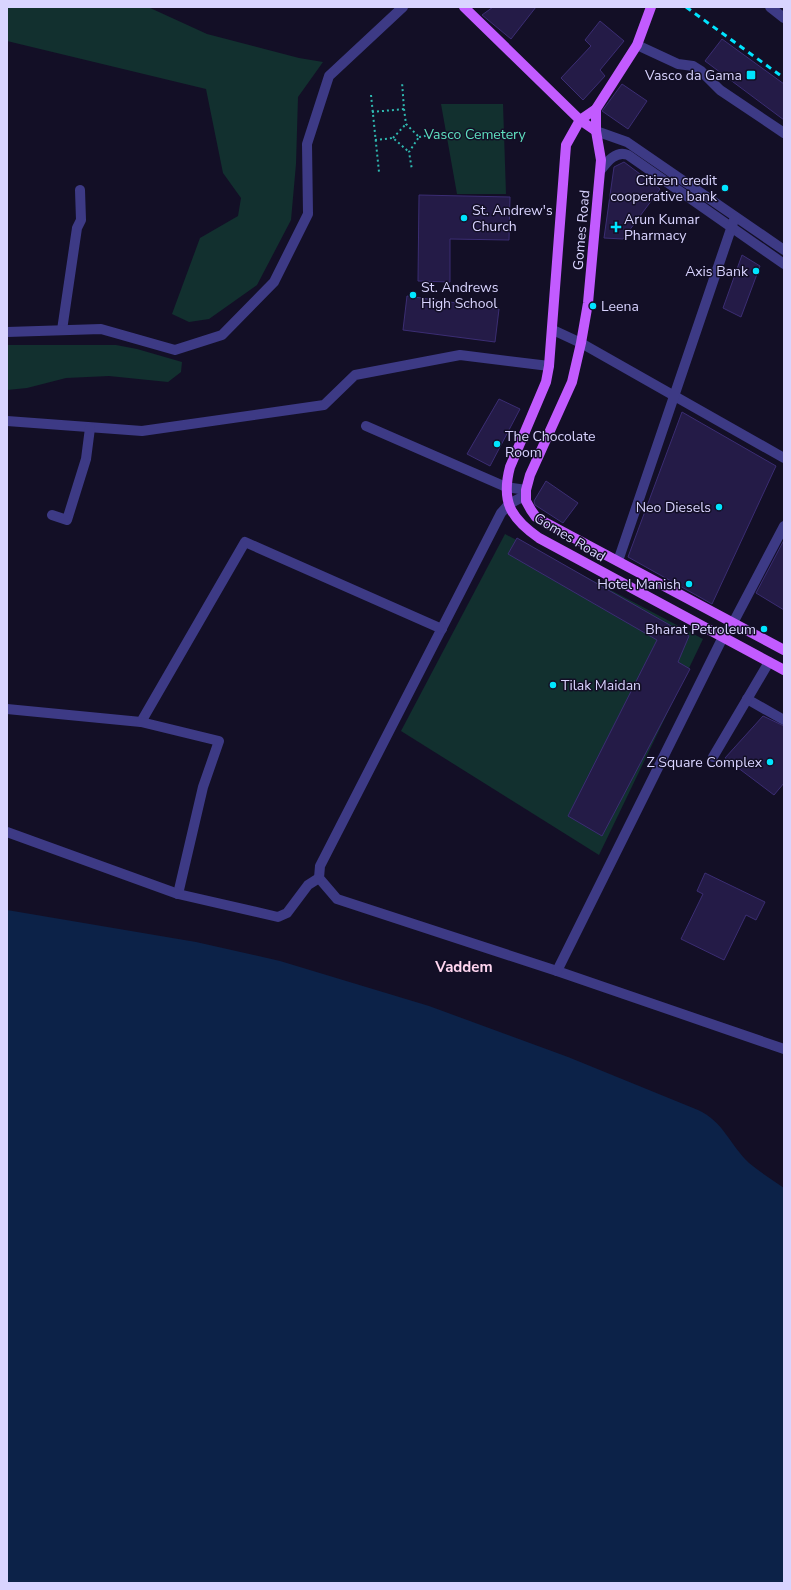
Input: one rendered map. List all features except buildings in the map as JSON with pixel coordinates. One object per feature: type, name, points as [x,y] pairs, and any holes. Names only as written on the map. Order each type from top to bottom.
[{"type":"main road","points":[[464,7],[580,120],[596,131]]},
{"type":"main road","points":[[580,120],[596,109],[637,45],[650,7]]},
{"type":"main road","name":"Gomes Road","points":[[596,109],[596,131],[601,160],[588,304],[572,382],[530,475],[526,493],[527,504],[536,517],[784,650]]},
{"type":"main road","name":"Gomes Road","points":[[580,120],[566,145],[553,330],[549,366],[546,382],[514,456],[506,486],[506,494],[509,504],[514,514],[525,528],[539,538],[784,670]]},
{"type":"street","points":[[7,332],[101,329],[175,350],[222,335],[274,282],[308,214],[307,144],[329,76],[403,7]]},
{"type":"street","points":[[637,45],[678,64],[697,68],[720,90],[784,133]]},
{"type":"street","points":[[596,131],[627,142],[784,250]]},
{"type":"street","points":[[600,171],[617,154],[623,153],[628,155],[784,264]]},
{"type":"street","points":[[62,330],[77,228],[81,220],[80,190]]},
{"type":"street","points":[[618,560],[735,217]]},
{"type":"street","points":[[553,330],[581,343],[784,458]]},
{"type":"street","points":[[7,422],[142,431],[324,405],[354,375],[460,355],[549,366]]},
{"type":"street","points":[[366,426],[506,486],[526,493]]},
{"type":"street","points":[[52,515],[66,520],[86,459],[90,428]]},
{"type":"street","points":[[526,493],[509,504],[501,513],[320,866],[319,878],[337,899],[557,971],[784,1049]]},
{"type":"street","points":[[557,971],[723,637],[733,623],[784,526]]},
{"type":"street","points":[[141,722],[245,542],[442,629]]},
{"type":"street","points":[[713,757],[769,662]]},
{"type":"street","points":[[747,699],[784,720]]},
{"type":"street","points":[[7,710],[141,722],[219,741],[202,787],[178,894]]},
{"type":"street","points":[[7,832],[178,894],[278,917],[287,913],[308,885],[319,878]]},
{"type":"path","points":[[402,82],[406,124],[419,137]]},
{"type":"path","points":[[371,95],[379,172]]},
{"type":"path","points":[[372,112],[404,109]]},
{"type":"path","points":[[375,140],[393,138],[406,124]]},
{"type":"path","points":[[409,152],[419,137],[442,133]]},
{"type":"path","points":[[393,138],[409,152],[412,170]]},
{"type":"green space","points":[[7,7],[148,7],[207,34],[299,58],[323,62],[298,97],[296,164],[291,220],[257,285],[209,319],[189,322],[172,314],[200,238],[238,216],[241,198],[223,173],[206,89],[7,41]]},
{"type":"green space","name":"Vasco Cemetery","points":[[441,104],[503,104],[506,194],[457,194]]},
{"type":"green space","points":[[7,345],[116,345],[137,349],[182,362],[181,372],[168,382],[109,376],[66,378],[27,388],[7,390]]},
{"type":"green space","name":"Tilak Maidan","points":[[505,534],[703,639],[599,855],[401,731]]},
{"type":"water","points":[[7,910],[196,942],[280,961],[429,1006],[568,1057],[698,1110],[714,1120],[749,1163],[784,1188],[784,1583],[7,1583]]},
{"type":"railway","points":[[686,7],[784,78]]},
{"type":"place","name":"Vasco da Gama","points":[[751,75]]},
{"type":"place","name":"Citizen credit cooperative bank","points":[[725,188]]},
{"type":"place","name":"St. Andrew's Church","points":[[464,218]]},
{"type":"place","name":"Arun Kumar Pharmacy","points":[[616,227]]},
{"type":"place","name":"Axis Bank","points":[[756,271]]},
{"type":"place","name":"St. Andrews High School","points":[[413,295]]},
{"type":"place","name":"Leena","points":[[593,306]]},
{"type":"place","name":"The Chocolate Room","points":[[497,444]]},
{"type":"place","name":"Neo Diesels","points":[[719,507]]},
{"type":"place","name":"Hotel Manish","points":[[689,584]]},
{"type":"place","name":"Bharat Petroleum","points":[[764,629]]},
{"type":"place","name":"Tilak Maidan","points":[[553,685]]},
{"type":"place","name":"Z Square Complex","points":[[770,762]]},
{"type":"district","name":"Vaddem","points":[[464,967]]}]
